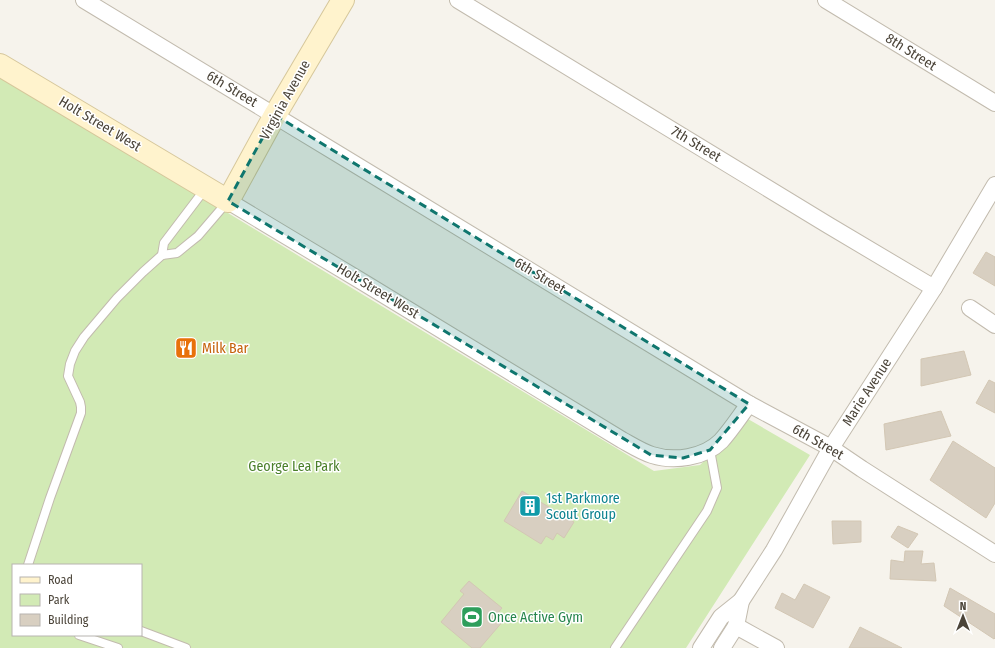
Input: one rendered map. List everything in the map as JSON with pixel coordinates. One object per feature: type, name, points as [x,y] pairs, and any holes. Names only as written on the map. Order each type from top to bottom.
[{"type":"street","name":"6th Street","points":[[84,0],[749,404],[831,448],[995,554]]},
{"type":"street","name":"Virginia Avenue","points":[[228,202],[275,115],[342,0]]},
{"type":"street","name":"7th Street","points":[[458,0],[934,288]]},
{"type":"street","name":"8th Street","points":[[826,0],[995,103]]},
{"type":"street","name":"Holt Street West","points":[[0,65],[366,284],[622,440],[651,455],[668,459],[699,455],[710,450],[720,441],[749,404]]},
{"type":"street","name":"Marie Avenue","points":[[701,648],[721,617],[741,601],[774,550],[831,448],[934,288],[995,185]]},
{"type":"street","points":[[970,308],[995,324]]},
{"type":"street","name":"Marie Avenue","points":[[722,648],[736,626],[741,601]]},
{"type":"street","points":[[736,626],[776,648]]},
{"type":"lane","points":[[162,255],[164,243],[206,188]]},
{"type":"lane","points":[[28,564],[50,498],[81,413],[80,402],[68,376],[70,364],[75,351],[84,337],[117,298],[162,255],[177,253],[183,249],[198,236],[228,202]]},
{"type":"lane","points":[[615,648],[708,511],[717,488],[710,450]]},
{"type":"lane","points":[[142,630],[186,648]]},
{"type":"lane","points":[[82,636],[118,648]]},
{"type":"highlighted area","points":[[275,115],[749,404],[710,450],[683,458],[651,455],[228,201]]},
{"type":"green space","name":"George Lea Park","points":[[0,75],[654,471],[700,465],[748,419],[810,455],[686,648],[0,648]]},
{"type":"building","points":[[986,252],[995,257],[995,286],[973,273]]},
{"type":"building","points":[[964,351],[971,375],[921,386],[921,359]]},
{"type":"building","points":[[989,380],[995,383],[995,413],[976,403]]},
{"type":"building","points":[[941,411],[951,436],[886,450],[884,424]]},
{"type":"building","points":[[953,441],[995,468],[995,503],[986,518],[930,480]]},
{"type":"building","name":"1st Parkmore Scout Group","points":[[522,491],[574,522],[564,538],[557,533],[553,540],[546,536],[541,544],[504,521]]},
{"type":"building","points":[[832,521],[861,521],[861,542],[833,544]]},
{"type":"building","points":[[898,526],[918,534],[908,548],[891,537]]},
{"type":"building","points":[[905,551],[923,551],[921,564],[934,563],[936,581],[890,579],[891,560],[904,562]]},
{"type":"building","name":"Once Active Gym","points":[[469,581],[502,608],[497,614],[504,620],[480,648],[472,648],[441,622],[464,594],[460,591]]},
{"type":"building","points":[[804,584],[830,597],[813,628],[775,608],[782,593],[795,600]]},
{"type":"building","points":[[950,588],[995,614],[994,639],[944,606]]},
{"type":"building","points":[[860,627],[902,648],[849,648]]},
{"type":"place","name":"Milk Bar","points":[[186,348]]},
{"type":"place","name":"1st Parkmore Scout Group","points":[[530,506]]},
{"type":"place","name":"Once Active Gym","points":[[472,617]]}]
